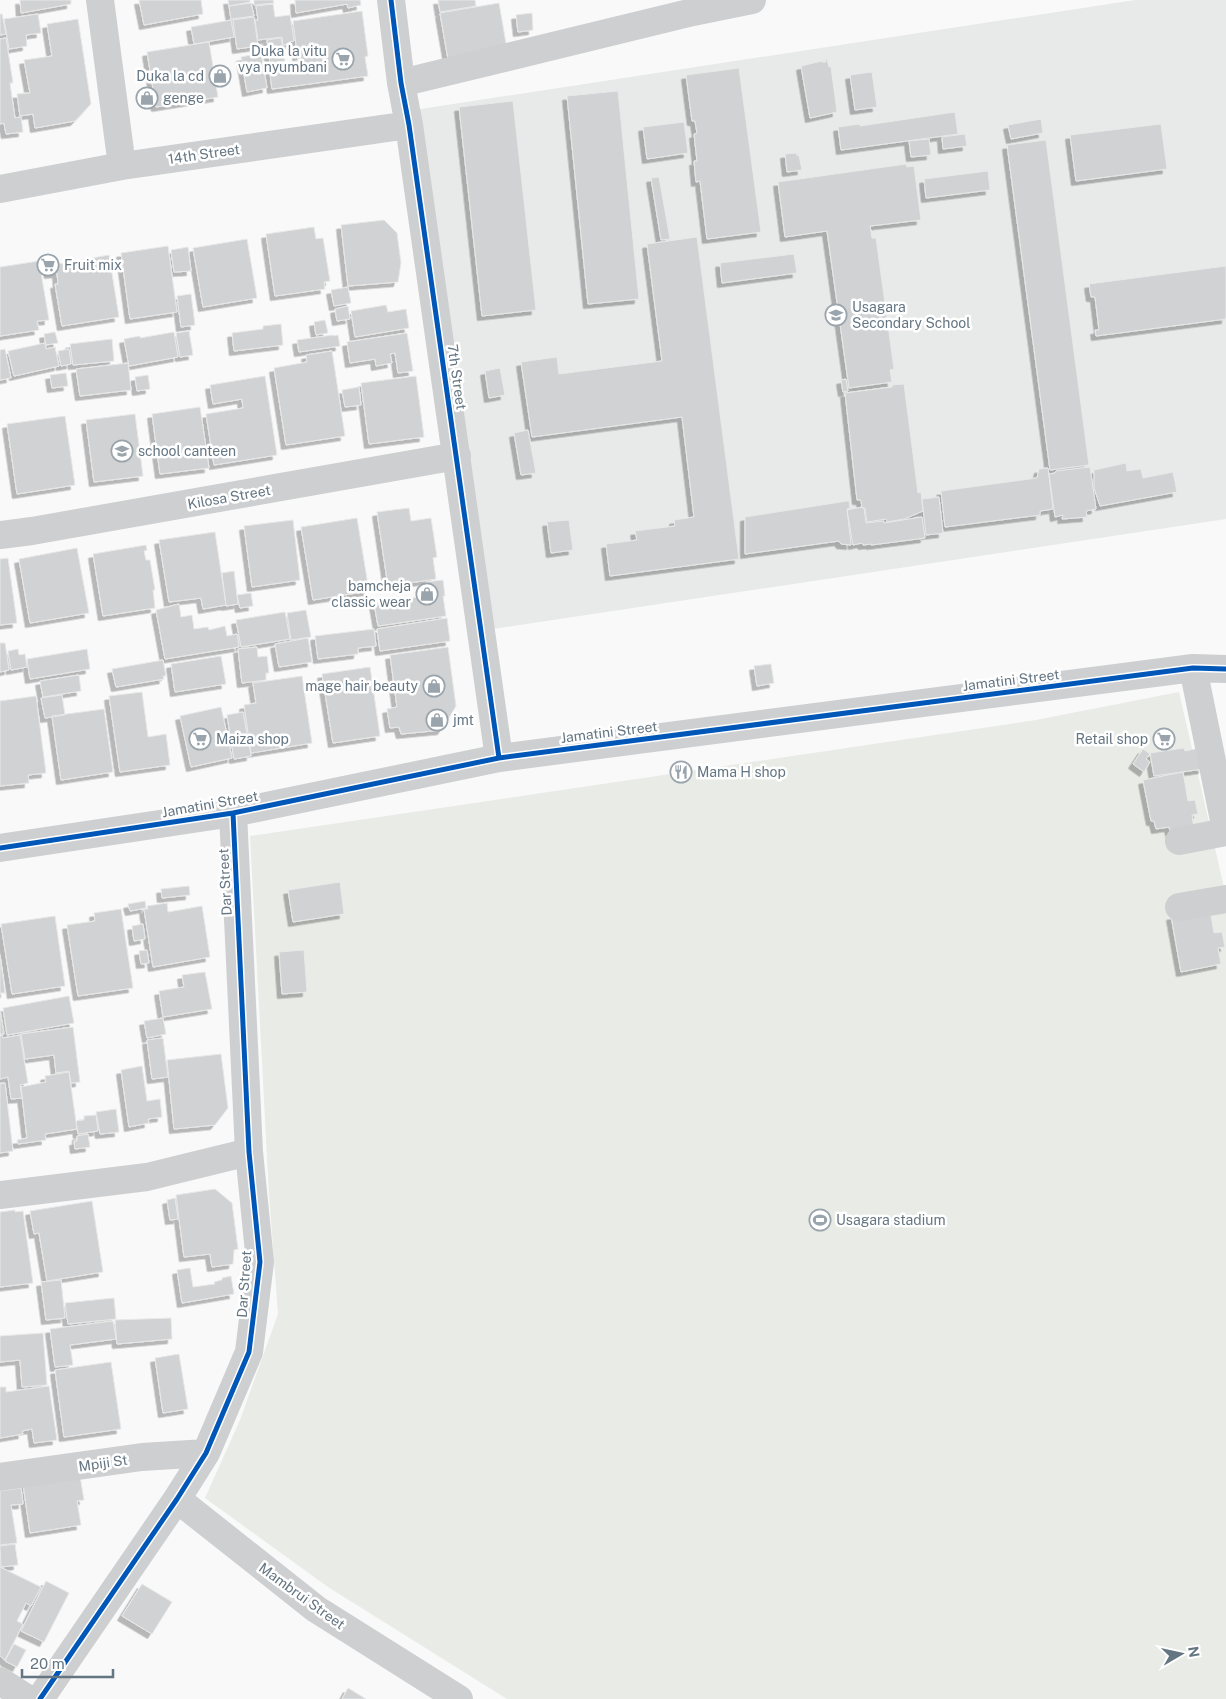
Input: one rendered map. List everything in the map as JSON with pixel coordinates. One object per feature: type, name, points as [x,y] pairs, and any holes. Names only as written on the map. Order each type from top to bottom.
[{"type":"street","points":[[100,0],[122,166]]},
{"type":"street","name":"7th Street","points":[[391,0],[401,83],[409,125],[499,758]]},
{"type":"street","points":[[401,83],[692,6],[752,0]]},
{"type":"street","name":"14th Street","points":[[0,189],[122,166],[409,125]]},
{"type":"street","name":"Kilosa Street","points":[[0,535],[32,532],[457,456]]},
{"type":"street","points":[[1179,841],[1226,831],[1193,668]]},
{"type":"street","name":"Jamatini Street","points":[[0,848],[233,813],[499,758],[1193,668],[1226,668]]},
{"type":"street","name":"Dar Street","points":[[40,1699],[177,1499],[206,1453],[249,1352],[260,1262],[249,1152],[233,813]]},
{"type":"street","points":[[1179,907],[1226,899]]},
{"type":"street","points":[[0,1195],[147,1177],[249,1152]]},
{"type":"street","name":"Mpiji St","points":[[0,1477],[142,1457],[206,1453]]},
{"type":"street","name":"Mambrui Street","points":[[177,1499],[316,1610],[459,1699]]},
{"type":"street","points":[[0,1681],[28,1699]]},
{"type":"shaded area","name":"Usagara Secondary School","points":[[1135,0],[1226,0],[1226,519],[493,629],[414,110]]},
{"type":"shaded area","points":[[1179,692],[1226,896],[1226,1699],[507,1699],[328,1587],[205,1498],[240,1420],[278,1314],[269,1194],[250,836],[1036,720]]},
{"type":"building","points":[[20,0],[71,0],[71,4],[21,13]]},
{"type":"building","points":[[139,0],[201,0],[203,14],[144,25]]},
{"type":"building","points":[[228,0],[250,0],[250,2],[229,6]]},
{"type":"building","points":[[254,0],[273,0],[274,3],[254,5]]},
{"type":"building","points":[[295,0],[360,0],[361,5],[348,8],[347,4],[296,13]]},
{"type":"building","points":[[438,0],[475,0],[476,6],[440,12]]},
{"type":"building","points":[[251,3],[254,16],[231,19],[229,6]]},
{"type":"building","points":[[499,3],[508,55],[449,65],[440,13]]},
{"type":"building","points":[[273,4],[275,17],[290,15],[294,41],[289,42],[290,44],[283,45],[282,37],[258,40],[255,20],[258,20],[256,6]]},
{"type":"building","points":[[362,11],[368,56],[365,57],[368,76],[272,89],[269,65],[298,61],[293,21]]},
{"type":"building","points":[[532,13],[533,30],[518,32],[516,15]]},
{"type":"building","points":[[0,14],[2,14],[6,34],[0,35]]},
{"type":"building","points":[[38,14],[41,33],[26,35],[27,46],[9,49],[4,19]]},
{"type":"building","points":[[254,17],[258,46],[237,49],[233,20]]},
{"type":"building","points":[[78,19],[91,104],[75,121],[35,128],[33,114],[20,116],[17,94],[30,93],[24,60],[52,56],[47,24]]},
{"type":"building","points":[[231,20],[234,37],[194,44],[191,27]]},
{"type":"building","points":[[6,38],[13,83],[10,83],[15,118],[21,117],[23,132],[6,134],[4,123],[0,124],[0,39]]},
{"type":"building","points":[[281,38],[285,61],[270,63],[267,40]]},
{"type":"building","points":[[209,42],[218,97],[156,107],[147,52]]},
{"type":"building","points":[[261,53],[267,88],[247,92],[241,57]]},
{"type":"building","points":[[825,59],[827,59],[829,67],[831,67],[837,112],[810,118],[801,66],[822,61],[826,62]]},
{"type":"building","points":[[739,68],[761,232],[707,239],[700,181],[696,182],[694,161],[697,161],[694,134],[697,133],[695,121],[692,121],[686,75]]},
{"type":"building","points":[[872,72],[877,107],[855,110],[850,75]]},
{"type":"building","points":[[618,91],[639,299],[588,304],[567,96]]},
{"type":"building","points":[[513,101],[536,310],[482,316],[459,107]]},
{"type":"building","points":[[955,112],[958,134],[841,150],[838,127],[860,124],[860,126]]},
{"type":"building","points":[[1041,119],[1043,133],[1011,139],[1008,125]]},
{"type":"building","points":[[684,122],[688,153],[647,159],[643,127]]},
{"type":"building","points":[[1161,124],[1167,169],[1076,181],[1070,135]]},
{"type":"building","points":[[965,134],[967,146],[943,149],[942,137]]},
{"type":"building","points":[[929,139],[931,155],[911,157],[909,141]]},
{"type":"building","points":[[1046,140],[1089,465],[1050,470],[1007,145]]},
{"type":"building","points":[[797,153],[802,170],[787,172],[785,154]]},
{"type":"building","points":[[906,164],[907,167],[914,166],[921,220],[870,226],[872,238],[876,238],[894,369],[890,370],[892,382],[849,388],[827,231],[785,237],[778,182]]},
{"type":"building","points":[[988,171],[990,190],[926,198],[924,179]]},
{"type":"building","points":[[659,177],[670,239],[661,240],[651,178]]},
{"type":"building","points":[[384,220],[397,233],[401,263],[398,282],[348,286],[341,225]]},
{"type":"building","points":[[314,227],[316,239],[323,238],[330,281],[324,282],[325,289],[275,296],[266,234]]},
{"type":"building","points":[[697,237],[739,559],[610,576],[606,544],[637,540],[635,531],[675,526],[674,520],[694,517],[682,417],[532,437],[521,362],[557,357],[559,374],[662,361],[647,244]]},
{"type":"building","points":[[247,239],[257,298],[203,307],[193,248]]},
{"type":"building","points":[[168,246],[177,312],[130,319],[121,253]]},
{"type":"building","points":[[188,247],[191,271],[174,272],[171,250]]},
{"type":"building","points":[[794,254],[797,273],[722,283],[720,263]]},
{"type":"building","points":[[109,255],[119,317],[62,326],[55,284],[58,284],[57,273],[49,274],[48,266]]},
{"type":"building","points":[[39,261],[49,320],[37,321],[39,330],[0,336],[0,267]]},
{"type":"building","points":[[1226,266],[1226,319],[1096,336],[1095,330],[1099,330],[1095,297],[1091,297],[1089,284]]},
{"type":"building","points":[[348,287],[351,303],[334,306],[331,290]]},
{"type":"building","points":[[191,294],[195,325],[181,327],[177,296]]},
{"type":"building","points":[[386,305],[388,312],[406,309],[409,328],[355,337],[351,311]]},
{"type":"building","points":[[348,306],[350,319],[337,321],[335,309]]},
{"type":"building","points":[[325,320],[328,333],[316,335],[314,322]]},
{"type":"building","points":[[281,324],[283,345],[234,351],[232,333],[263,329],[263,326]]},
{"type":"building","points":[[189,331],[193,355],[180,357],[176,333]]},
{"type":"building","points":[[55,332],[58,343],[46,345],[44,334]]},
{"type":"building","points":[[174,332],[178,357],[129,366],[124,339]]},
{"type":"building","points":[[407,333],[413,371],[398,373],[395,353],[390,354],[392,363],[376,366],[375,359],[350,363],[347,342]]},
{"type":"building","points":[[338,335],[340,346],[299,352],[297,340]]},
{"type":"building","points":[[112,339],[114,361],[73,365],[70,344]]},
{"type":"building","points":[[45,343],[46,349],[55,347],[59,366],[14,376],[8,351]]},
{"type":"building","points":[[5,349],[11,378],[0,380],[0,350]]},
{"type":"building","points":[[69,349],[71,364],[61,366],[58,351]]},
{"type":"building","points":[[332,351],[345,436],[286,445],[274,368],[307,362],[306,355]]},
{"type":"building","points":[[128,363],[131,390],[80,396],[76,369]]},
{"type":"building","points":[[500,368],[505,395],[489,398],[485,371]]},
{"type":"building","points":[[66,373],[68,386],[52,388],[50,375]]},
{"type":"building","points":[[148,375],[150,389],[137,391],[135,377]]},
{"type":"building","points":[[265,376],[277,455],[214,465],[206,414],[243,408],[242,399],[213,404],[210,385]]},
{"type":"building","points":[[416,376],[424,437],[369,444],[361,383]]},
{"type":"building","points":[[846,379],[848,391],[843,392],[841,380]]},
{"type":"building","points":[[904,384],[918,493],[921,492],[923,511],[904,519],[887,522],[886,519],[867,522],[865,508],[862,508],[861,500],[857,500],[845,393]]},
{"type":"building","points":[[359,387],[361,405],[345,407],[342,390]]},
{"type":"building","points":[[200,407],[209,468],[160,474],[152,414]]},
{"type":"building","points":[[135,414],[143,476],[94,482],[86,420]]},
{"type":"building","points":[[65,416],[75,485],[17,494],[7,424]]},
{"type":"building","points":[[528,430],[536,473],[521,475],[514,433]]},
{"type":"building","points":[[1126,463],[1127,471],[1141,469],[1143,478],[1173,472],[1177,492],[1100,506],[1094,488],[1094,470]]},
{"type":"building","points":[[1090,467],[1096,509],[1086,511],[1087,517],[1062,519],[1063,515],[1055,517],[1049,474],[1056,471]]},
{"type":"building","points":[[1048,468],[1053,509],[1040,511],[1040,515],[945,527],[941,491],[1037,478],[1039,469]]},
{"type":"building","points":[[939,497],[943,533],[926,535],[922,499]]},
{"type":"building","points":[[849,501],[850,508],[847,509],[851,545],[841,544],[839,541],[745,554],[745,517]]},
{"type":"building","points":[[409,508],[411,521],[431,518],[437,557],[433,558],[436,579],[388,586],[377,512]]},
{"type":"building","points":[[864,508],[866,523],[884,521],[884,523],[922,517],[925,538],[871,545],[863,545],[862,543],[853,545],[847,510]]},
{"type":"building","points":[[357,518],[369,591],[313,600],[301,527]]},
{"type":"building","points":[[293,520],[300,580],[252,587],[244,526]]},
{"type":"building","points":[[569,520],[573,550],[551,553],[547,522]]},
{"type":"building","points":[[215,532],[226,605],[203,609],[201,598],[169,602],[159,540]]},
{"type":"building","points":[[146,545],[147,550],[144,551],[146,560],[150,560],[155,590],[153,590],[155,608],[103,616],[93,554]]},
{"type":"building","points":[[77,548],[89,613],[30,623],[19,559]]},
{"type":"building","points":[[8,558],[17,623],[0,625],[0,559]]},
{"type":"building","points":[[234,571],[238,604],[226,606],[222,573]]},
{"type":"building","points":[[443,580],[446,616],[378,626],[374,603],[428,596],[426,582]]},
{"type":"building","points":[[251,593],[253,606],[240,608],[237,595]]},
{"type":"building","points":[[179,604],[181,617],[192,615],[194,629],[208,627],[209,630],[225,626],[227,636],[237,634],[239,647],[165,659],[156,610]]},
{"type":"building","points":[[306,610],[311,637],[291,640],[287,613]]},
{"type":"building","points":[[285,612],[290,639],[241,647],[236,620]]},
{"type":"building","points":[[447,618],[450,641],[380,651],[377,629]]},
{"type":"building","points":[[374,629],[376,646],[358,648],[358,654],[318,659],[315,636]]},
{"type":"building","points":[[308,638],[312,662],[279,667],[275,644]]},
{"type":"building","points":[[0,643],[5,643],[9,670],[0,672]]},
{"type":"building","points":[[257,647],[258,657],[267,656],[269,673],[266,673],[266,680],[242,683],[238,649]]},
{"type":"building","points":[[448,647],[456,706],[442,730],[401,734],[399,727],[390,728],[387,709],[397,707],[390,655]]},
{"type":"building","points":[[18,649],[19,655],[25,654],[27,667],[11,670],[8,651]]},
{"type":"building","points":[[87,649],[90,669],[30,679],[27,659]]},
{"type":"building","points":[[221,656],[226,684],[175,692],[171,664]]},
{"type":"building","points":[[163,660],[166,676],[163,676],[164,679],[116,687],[112,669]]},
{"type":"building","points":[[771,664],[774,683],[757,686],[754,666]]},
{"type":"building","points":[[370,667],[380,736],[333,743],[322,674]]},
{"type":"building","points":[[79,675],[81,691],[43,697],[40,681]]},
{"type":"building","points":[[302,676],[312,743],[251,753],[244,705],[256,703],[253,683]]},
{"type":"building","points":[[142,692],[148,737],[166,734],[170,765],[120,772],[109,696]]},
{"type":"building","points":[[62,695],[65,715],[45,718],[41,698]]},
{"type":"building","points":[[36,696],[46,773],[28,775],[29,783],[0,786],[0,701]]},
{"type":"building","points":[[221,707],[232,758],[191,767],[180,716]]},
{"type":"building","points":[[104,709],[113,772],[61,780],[52,716]]},
{"type":"building","points":[[243,712],[251,756],[234,759],[227,715]]},
{"type":"building","points":[[1184,748],[1185,751],[1200,748],[1203,769],[1154,776],[1150,753]]},
{"type":"building","points":[[1143,749],[1150,754],[1146,759],[1150,762],[1144,772],[1133,764]]},
{"type":"building","points":[[1183,772],[1188,801],[1195,800],[1198,814],[1192,815],[1194,829],[1171,834],[1169,827],[1156,829],[1154,821],[1151,821],[1143,780]]},
{"type":"building","points":[[340,882],[344,914],[293,922],[288,890]]},
{"type":"building","points":[[189,886],[190,895],[162,898],[161,889]]},
{"type":"building","points":[[145,901],[146,908],[130,911],[128,904]]},
{"type":"building","points":[[167,903],[168,912],[202,906],[210,957],[153,967],[144,909],[148,909],[147,906]]},
{"type":"building","points":[[121,909],[133,988],[78,996],[67,925],[95,921],[94,913]]},
{"type":"building","points":[[1210,909],[1214,933],[1222,932],[1225,947],[1218,948],[1221,964],[1181,972],[1171,916]]},
{"type":"building","points":[[55,916],[65,986],[12,994],[1,924]]},
{"type":"building","points":[[143,924],[145,939],[134,941],[132,926]]},
{"type":"building","points":[[147,950],[149,963],[141,964],[139,951]]},
{"type":"building","points":[[304,950],[307,992],[282,994],[279,952]]},
{"type":"building","points":[[0,955],[5,993],[0,993]]},
{"type":"building","points":[[205,972],[212,1009],[163,1017],[159,991],[184,987],[182,975]]},
{"type":"building","points":[[69,996],[74,1023],[7,1035],[3,1008]]},
{"type":"building","points":[[0,1010],[4,1034],[0,1034]]},
{"type":"building","points":[[163,1018],[166,1034],[147,1038],[144,1021]]},
{"type":"building","points":[[73,1027],[80,1082],[71,1083],[69,1071],[56,1073],[54,1055],[25,1059],[21,1034]]},
{"type":"building","points":[[2,1035],[3,1038],[20,1035],[28,1083],[20,1085],[22,1098],[11,1099],[8,1077],[0,1079],[0,1036]]},
{"type":"building","points":[[163,1038],[168,1077],[152,1079],[147,1040]]},
{"type":"building","points":[[221,1054],[228,1108],[215,1125],[174,1129],[167,1060]]},
{"type":"building","points":[[142,1066],[147,1101],[160,1099],[162,1117],[148,1119],[149,1123],[129,1127],[121,1070]]},
{"type":"building","points":[[69,1072],[77,1129],[45,1134],[46,1140],[18,1144],[17,1140],[27,1138],[21,1087],[46,1082],[45,1076]]},
{"type":"building","points":[[5,1083],[13,1151],[0,1153],[0,1084]]},
{"type":"building","points":[[116,1109],[119,1132],[100,1134],[96,1112]]},
{"type":"building","points":[[96,1115],[98,1131],[78,1134],[76,1121],[84,1120],[84,1116]]},
{"type":"building","points":[[88,1134],[90,1147],[75,1149],[74,1141],[77,1141],[77,1136]]},
{"type":"building","points":[[215,1189],[232,1203],[238,1249],[234,1250],[233,1264],[212,1267],[210,1254],[184,1257],[176,1195]]},
{"type":"building","points":[[175,1198],[178,1219],[170,1220],[167,1200]]},
{"type":"building","points":[[92,1201],[103,1272],[47,1281],[39,1233],[34,1234],[30,1211]]},
{"type":"building","points":[[15,1210],[15,1212],[23,1211],[33,1283],[0,1287],[0,1212]]},
{"type":"building","points":[[190,1268],[193,1287],[215,1284],[214,1282],[222,1280],[222,1278],[231,1276],[234,1294],[182,1303],[177,1270]]},
{"type":"building","points":[[61,1280],[65,1318],[46,1320],[41,1282]]},
{"type":"building","points":[[114,1298],[116,1319],[68,1324],[65,1303]]},
{"type":"building","points":[[171,1318],[172,1339],[117,1344],[115,1320]]},
{"type":"building","points":[[113,1321],[116,1339],[70,1345],[73,1365],[55,1367],[50,1329]]},
{"type":"building","points":[[43,1333],[47,1385],[22,1387],[20,1360],[0,1362],[0,1336]]},
{"type":"building","points":[[179,1354],[188,1409],[163,1413],[155,1358]]},
{"type":"building","points":[[111,1362],[121,1429],[64,1437],[55,1370]]},
{"type":"building","points":[[49,1386],[57,1440],[34,1443],[32,1429],[22,1431],[23,1434],[0,1438],[0,1387],[6,1387],[6,1392]]},
{"type":"building","points":[[80,1476],[84,1500],[77,1501],[81,1525],[30,1533],[23,1484]]},
{"type":"building","points":[[21,1488],[23,1504],[11,1505],[17,1543],[0,1545],[0,1491]]},
{"type":"building","points":[[15,1544],[18,1565],[1,1567],[0,1546]]},
{"type":"building","points":[[0,1567],[41,1587],[31,1606],[26,1603],[17,1621],[23,1624],[5,1660],[0,1656]]},
{"type":"building","points":[[46,1581],[69,1593],[44,1642],[21,1631]]},
{"type":"building","points":[[142,1584],[172,1602],[152,1634],[122,1616]]},
{"type":"building","points":[[14,1644],[26,1650],[17,1667],[5,1661]]},
{"type":"building","points":[[348,1688],[366,1699],[342,1699]]},
{"type":"cycle path","points":[[391,0],[401,83],[409,125],[499,758]]},
{"type":"cycle path","points":[[0,848],[233,813],[499,758],[1193,668],[1226,669]]},
{"type":"cycle path","points":[[40,1699],[177,1499],[206,1453],[249,1352],[260,1262],[249,1152],[233,813]]},
{"type":"place","name":"Duka la vitu vya nyumbani","points":[[343,59]]},
{"type":"place","name":"Duka la cd","points":[[220,76]]},
{"type":"place","name":"genge","points":[[147,98]]},
{"type":"place","name":"Fruit mix","points":[[48,265]]},
{"type":"place","name":"Usagara Secondary School","points":[[836,315]]},
{"type":"place","name":"school canteen","points":[[122,451]]},
{"type":"place","name":"bamcheja classic wear","points":[[427,594]]},
{"type":"place","name":"mage hair beauty","points":[[434,686]]},
{"type":"place","name":"jmt","points":[[437,720]]},
{"type":"place","name":"Maiza shop","points":[[200,739]]},
{"type":"place","name":"Retail shop","points":[[1164,739]]},
{"type":"place","name":"Mama H shop","points":[[681,772]]},
{"type":"place","name":"Usagara stadium","points":[[820,1220]]}]
